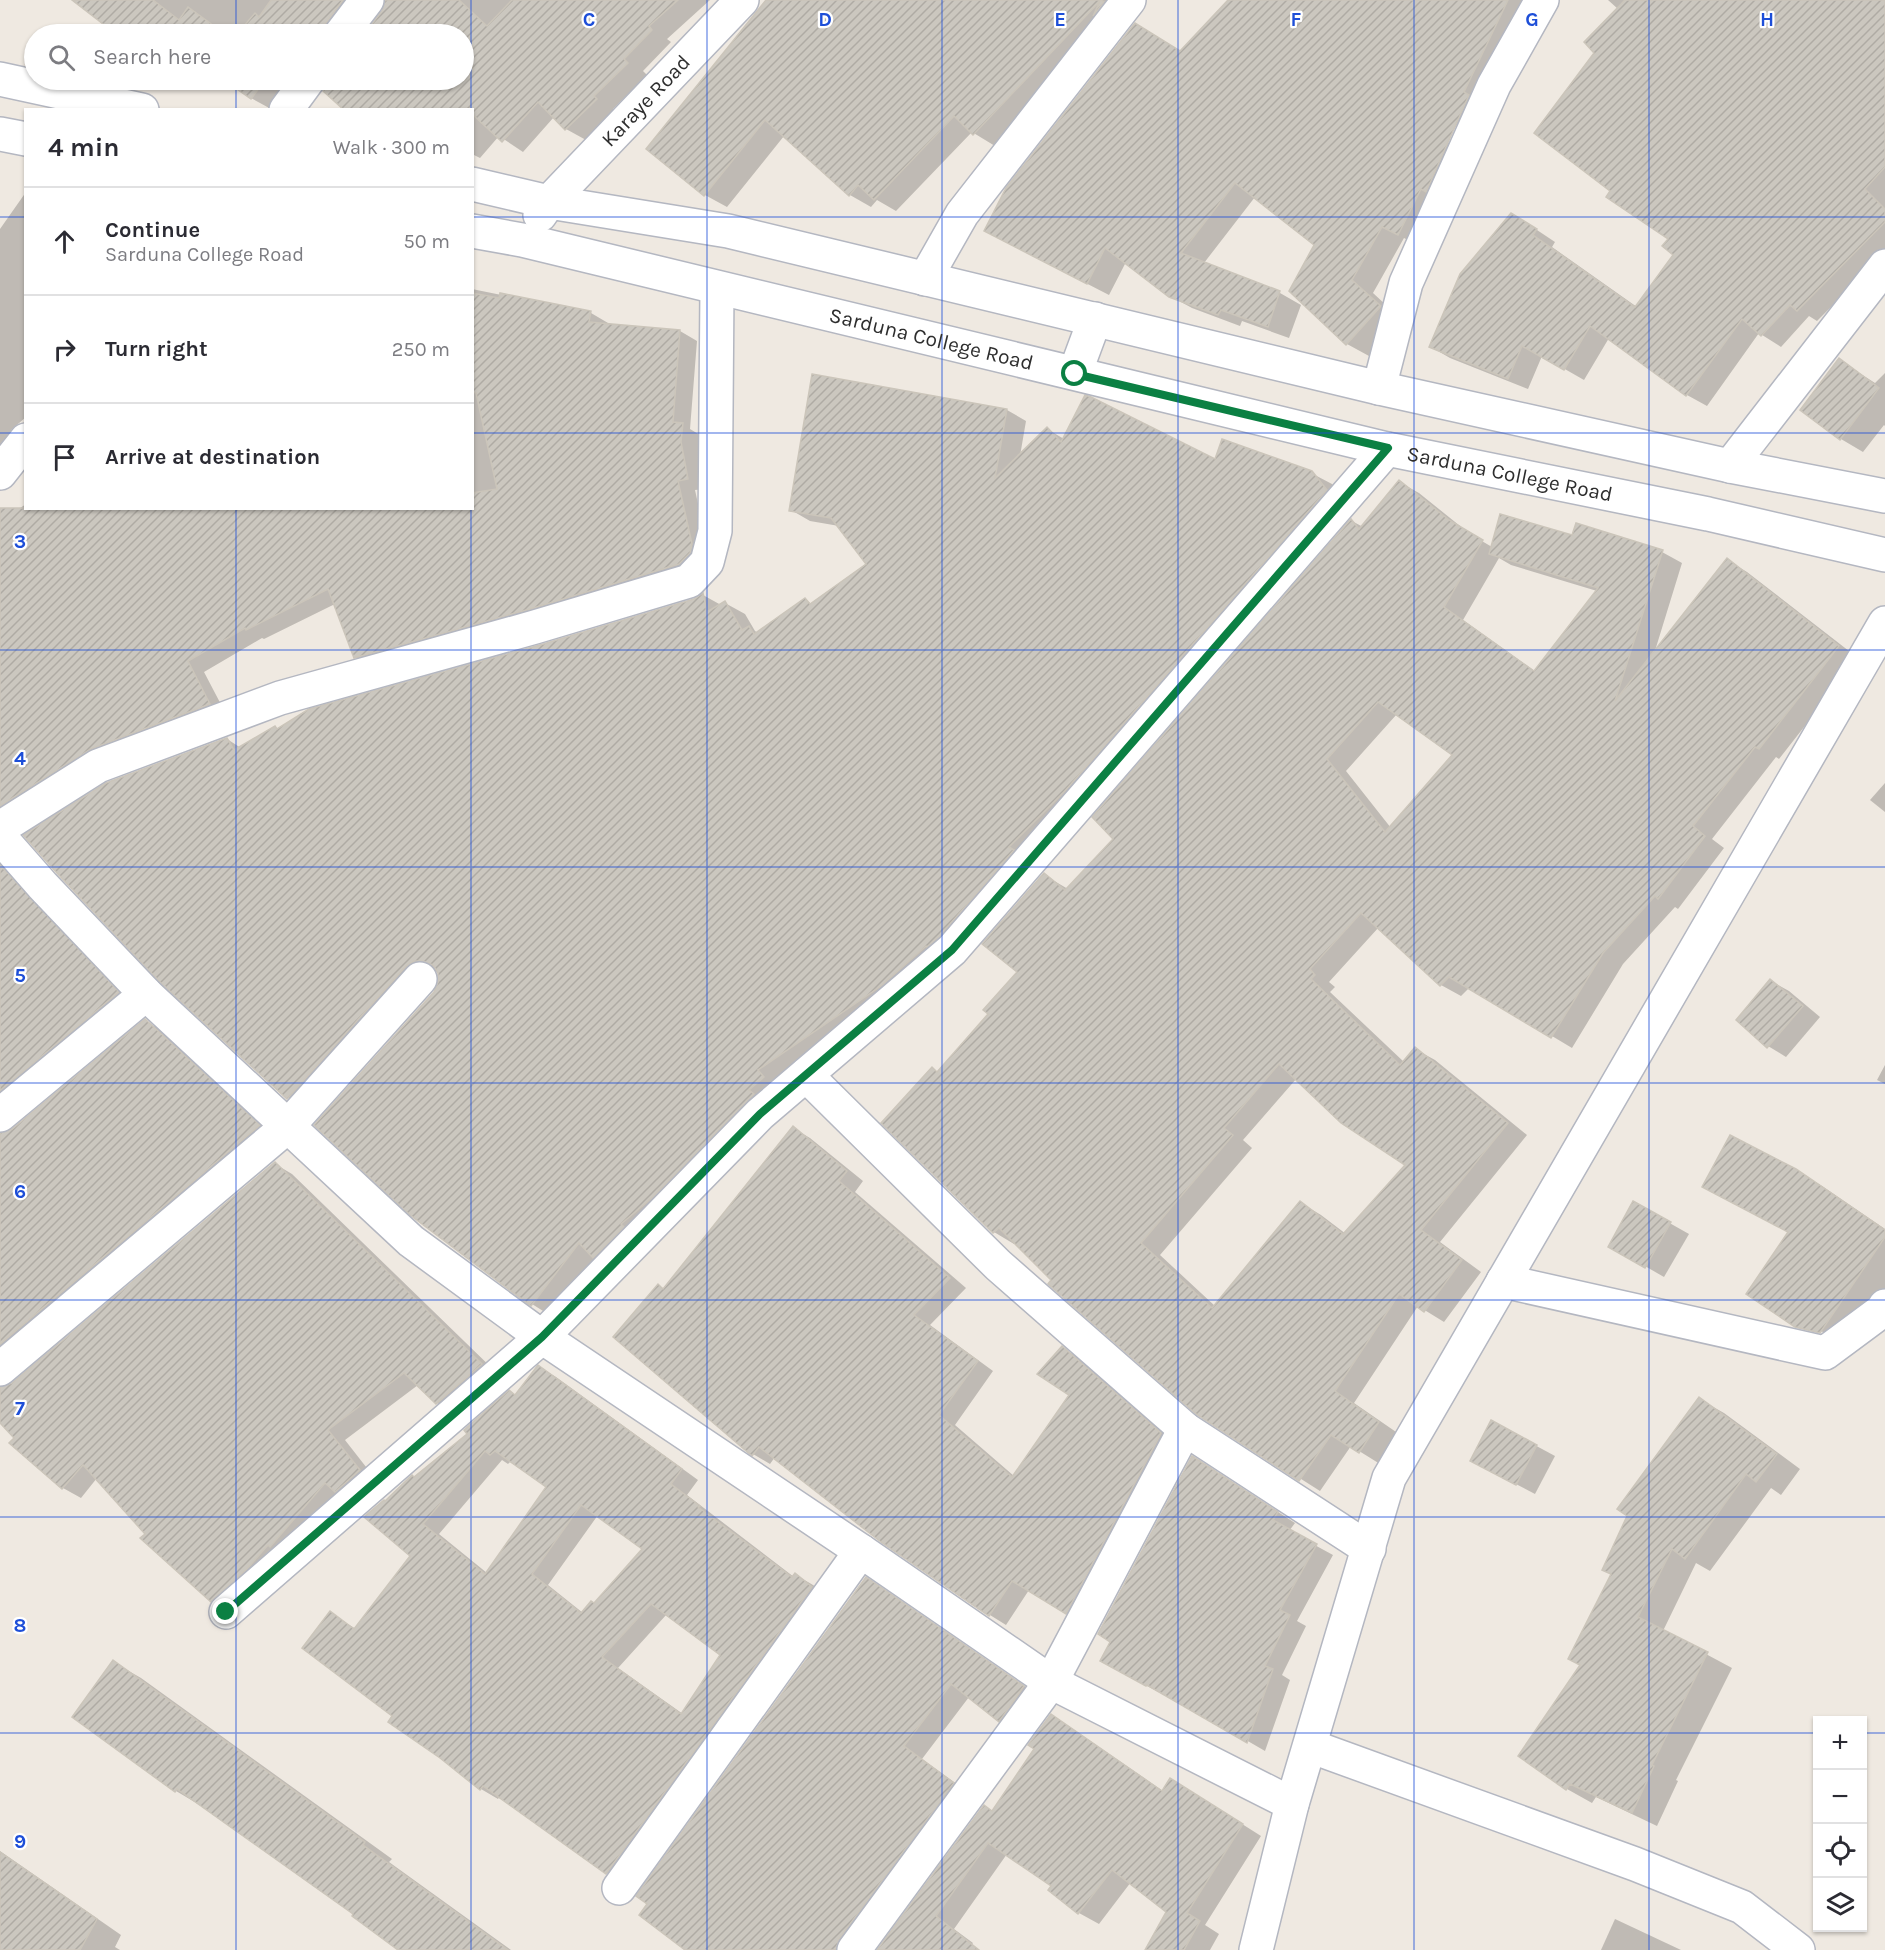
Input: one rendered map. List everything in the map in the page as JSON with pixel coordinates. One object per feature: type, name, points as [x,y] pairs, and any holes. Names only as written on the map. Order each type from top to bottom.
[{"type":"street","points":[[349,24],[367,0]]},
{"type":"street","name":"Karaye Road","points":[[522,240],[549,202],[742,0]]},
{"type":"street","points":[[925,279],[962,214],[1129,0]]},
{"type":"street","points":[[1379,388],[1406,283],[1494,85],[1542,0]]},
{"type":"street","points":[[0,79],[24,84]]},
{"type":"street","points":[[50,90],[133,108]]},
{"type":"street","points":[[287,108],[301,90]]},
{"type":"street","points":[[0,134],[24,140]]},
{"type":"street","points":[[474,184],[549,202],[728,231],[1379,388],[1730,466],[1885,496]]},
{"type":"street","name":"Sarduna College Road","points":[[474,231],[522,240],[1388,448],[1708,514],[1885,555]]},
{"type":"street","points":[[1730,466],[1885,266]]},
{"type":"street","points":[[0,828],[98,766],[280,698],[535,627],[689,581],[707,562],[715,531],[717,288]]},
{"type":"street","points":[[1075,374],[1095,319]]},
{"type":"street","points":[[0,473],[24,443]]},
{"type":"street","points":[[226,1612],[542,1337],[760,1114],[952,950],[1388,448]]},
{"type":"street","points":[[1256,1950],[1292,1804],[1389,1478],[1885,623]]},
{"type":"street","points":[[0,837],[43,886],[146,994],[411,1241],[542,1337],[861,1551],[1051,1682],[1292,1804]]},
{"type":"street","points":[[0,1369],[288,1126],[420,979]]},
{"type":"street","points":[[0,1115],[146,994]]},
{"type":"street","points":[[806,1075],[998,1265],[1185,1429],[1369,1549]]},
{"type":"street","points":[[1503,1281],[1825,1353],[1883,1310],[1885,1306]]},
{"type":"street","points":[[854,1950],[1051,1682],[1185,1429]]},
{"type":"street","points":[[619,1888],[861,1551]]},
{"type":"street","points":[[1310,1746],[1635,1864],[1742,1907],[1798,1950]]},
{"type":"building","points":[[72,0],[153,0],[179,20],[188,7],[211,24],[103,24]]},
{"type":"building","points":[[271,0],[343,0],[326,24],[246,24],[255,13],[259,17]]},
{"type":"building","points":[[385,0],[459,0],[487,26],[512,0],[678,0],[649,26],[652,30],[624,59],[628,63],[594,96],[597,99],[565,130],[538,102],[502,142],[474,116],[474,108],[342,108],[323,91],[474,90],[474,24],[372,24],[382,11]]},
{"type":"building","points":[[766,0],[1101,0],[1104,2],[1093,16],[1100,1],[973,135],[954,116],[874,200],[858,185],[849,196],[765,120],[704,196],[646,149]]},
{"type":"building","points":[[1228,0],[1508,0],[1464,92],[1469,95],[1426,192],[1421,189],[1398,235],[1382,227],[1352,280],[1381,306],[1346,345],[1289,291],[1314,245],[1235,183],[1181,253],[1280,291],[1268,327],[1221,310],[1218,315],[1169,297],[1105,248],[1087,284],[984,231],[1006,188],[1135,23],[1180,51]]},
{"type":"building","points":[[1625,0],[1885,0],[1885,167],[1865,189],[1885,209],[1885,222],[1797,311],[1790,305],[1761,336],[1742,319],[1686,396],[1590,326],[1564,370],[1522,346],[1508,379],[1429,347],[1460,274],[1511,213],[1537,229],[1533,235],[1635,307],[1673,255],[1662,246],[1668,239],[1606,197],[1610,191],[1534,133],[1594,53],[1584,42]]},
{"type":"building","points":[[238,90],[258,90],[251,99]]},
{"type":"building","points":[[474,293],[499,298],[500,293],[591,311],[589,322],[680,330],[673,422],[683,423],[681,442],[688,479],[678,481],[692,544],[690,553],[679,564],[530,609],[354,658],[328,589],[246,630],[245,628],[188,661],[210,704],[91,749],[0,806],[0,508],[24,508],[24,510],[474,510],[474,493],[497,489],[476,393],[474,392]]},
{"type":"building","points":[[1839,358],[1879,388],[1840,440],[1800,410]]},
{"type":"building","points":[[812,374],[1007,409],[995,478],[1047,427],[1061,442],[1085,395],[1215,459],[1222,439],[1312,471],[1327,490],[1065,791],[1009,847],[1014,850],[939,937],[881,986],[758,1070],[764,1077],[749,1090],[754,1094],[653,1197],[621,1224],[624,1227],[593,1258],[579,1243],[531,1306],[410,1215],[314,1125],[434,992],[438,982],[438,973],[433,965],[423,961],[414,961],[406,966],[287,1099],[159,981],[23,835],[106,783],[227,738],[234,750],[275,726],[277,729],[309,709],[540,645],[694,599],[703,593],[707,612],[725,601],[742,630],[749,626],[754,634],[805,598],[810,604],[866,564],[831,518],[789,511]]},
{"type":"building","points":[[1399,480],[1449,520],[1483,540],[1444,607],[1534,671],[1598,588],[1489,554],[1500,514],[1572,535],[1576,523],[1663,550],[1615,701],[1727,558],[1839,646],[1759,749],[1755,747],[1693,826],[1705,836],[1658,899],[1655,896],[1603,953],[1551,1038],[1449,977],[1440,986],[1361,913],[1310,969],[1315,975],[1311,979],[1400,1065],[1415,1047],[1508,1123],[1421,1230],[1462,1260],[1424,1312],[1399,1294],[1335,1391],[1379,1422],[1359,1453],[1331,1435],[1299,1481],[1196,1414],[1048,1284],[1051,1280],[999,1228],[993,1233],[881,1123],[932,1067],[937,1072],[988,1014],[983,1010],[1017,972],[982,944],[1044,873],[1065,890],[1113,839],[1092,817],[1351,519],[1359,529]],"holes":[[[1378,702],[1452,755],[1385,832],[1327,759]],[[1279,1064],[1341,1123],[1405,1165],[1343,1234],[1300,1201],[1212,1308],[1141,1243],[1233,1135],[1224,1128]]]},
{"type":"building","points":[[0,865],[119,992],[0,1091]]},
{"type":"building","points":[[1770,979],[1803,1006],[1767,1048],[1736,1020]]},
{"type":"building","points":[[145,1019],[260,1125],[0,1344],[0,1133],[12,1129]]},
{"type":"building","points":[[793,1126],[847,1171],[839,1181],[950,1278],[914,1315],[978,1361],[939,1415],[1012,1477],[1069,1395],[1037,1374],[1062,1346],[1161,1433],[1066,1614],[1012,1581],[989,1616],[881,1542],[759,1447],[752,1456],[613,1337],[658,1284],[663,1289]]},
{"type":"building","points":[[1730,1135],[1796,1169],[1885,1230],[1885,1237],[1820,1333],[1795,1327],[1746,1294],[1788,1232],[1702,1187]]},
{"type":"building","points":[[275,1162],[482,1364],[436,1404],[404,1373],[328,1430],[360,1470],[335,1492],[325,1483],[270,1547],[268,1545],[246,1570],[211,1602],[140,1538],[145,1534],[83,1465],[62,1489],[9,1443],[14,1438],[0,1423],[0,1387],[12,1383]]},
{"type":"building","points":[[1633,1201],[1671,1222],[1645,1268],[1608,1247]]},
{"type":"building","points":[[538,1365],[682,1469],[671,1484],[792,1577],[795,1573],[812,1587],[606,1874],[483,1786],[480,1790],[440,1758],[388,1722],[392,1716],[302,1648],[330,1611],[354,1629],[410,1556],[364,1517],[412,1475],[414,1477],[467,1434],[464,1430],[509,1390],[515,1395]],"holes":[[[485,1451],[490,1455],[495,1451],[546,1487],[485,1574],[423,1524]],[[581,1505],[642,1549],[594,1603],[591,1601],[581,1613],[532,1574]],[[651,1604],[720,1655],[681,1714],[602,1657]]]},
{"type":"building","points":[[1699,1397],[1777,1454],[1756,1482],[1746,1474],[1685,1559],[1672,1549],[1638,1617],[1708,1652],[1652,1765],[1654,1766],[1632,1813],[1570,1784],[1566,1790],[1518,1756],[1580,1665],[1568,1659],[1611,1574],[1602,1570],[1627,1516],[1617,1509]]},
{"type":"building","points":[[1491,1420],[1537,1445],[1516,1485],[1470,1461]]},
{"type":"building","points":[[1192,1456],[1278,1512],[1273,1520],[1317,1544],[1280,1610],[1290,1615],[1265,1666],[1273,1669],[1247,1743],[1147,1685],[1100,1661],[1110,1642],[1098,1634]]},
{"type":"building","points":[[866,1577],[1024,1686],[999,1722],[951,1684],[904,1746],[954,1783],[839,1939],[836,1950],[685,1950],[639,1915],[647,1904],[636,1896]]},
{"type":"building","points":[[113,1660],[365,1842],[363,1845],[508,1950],[398,1950],[352,1916],[353,1914],[177,1789],[175,1792],[72,1717]]},
{"type":"building","points":[[1051,1714],[1162,1791],[1170,1778],[1243,1824],[1187,1913],[1200,1921],[1184,1950],[1145,1950],[1166,1912],[1112,1870],[1078,1914],[1048,1890],[1051,1886],[988,1843],[936,1916],[979,1950],[877,1950],[984,1805],[992,1811],[1034,1749],[1028,1745]]},
{"type":"building","points":[[0,1852],[97,1919],[80,1950],[0,1950]]},
{"type":"route","points":[[226,1612],[542,1337],[760,1114],[952,950],[1388,448],[1075,374]]}]
